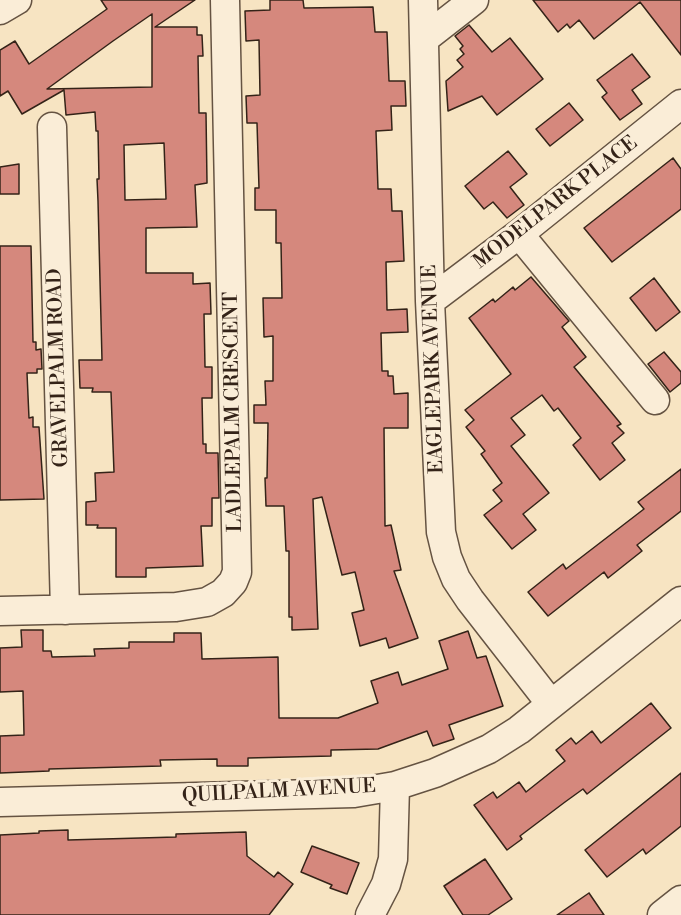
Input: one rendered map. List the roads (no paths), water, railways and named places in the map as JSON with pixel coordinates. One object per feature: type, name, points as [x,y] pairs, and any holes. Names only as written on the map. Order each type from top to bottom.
[{"type":"street","points":[[0,10],[16,0]]},
{"type":"street","name":"LADLEPALM CRESCENT","points":[[0,611],[176,607],[207,602],[224,593],[233,582],[237,572],[225,0]]},
{"type":"street","name":"EAGLEPARK AVENUE","points":[[423,0],[430,301],[441,532],[456,579],[551,704]]},
{"type":"street","points":[[424,39],[474,0]]},
{"type":"street","name":"MODELPARK PLACE","points":[[430,301],[519,234],[681,104]]},
{"type":"street","name":"GRAVELPALM ROAD","points":[[52,127],[65,610]]},
{"type":"street","points":[[519,234],[655,400]]},
{"type":"street","name":"QUILPALM AVENUE","points":[[0,802],[354,792],[395,786],[435,773],[489,749],[519,730],[681,601]]},
{"type":"street","points":[[370,915],[386,884],[393,859],[395,786]]},
{"type":"street","points":[[662,915],[681,900]]}]
